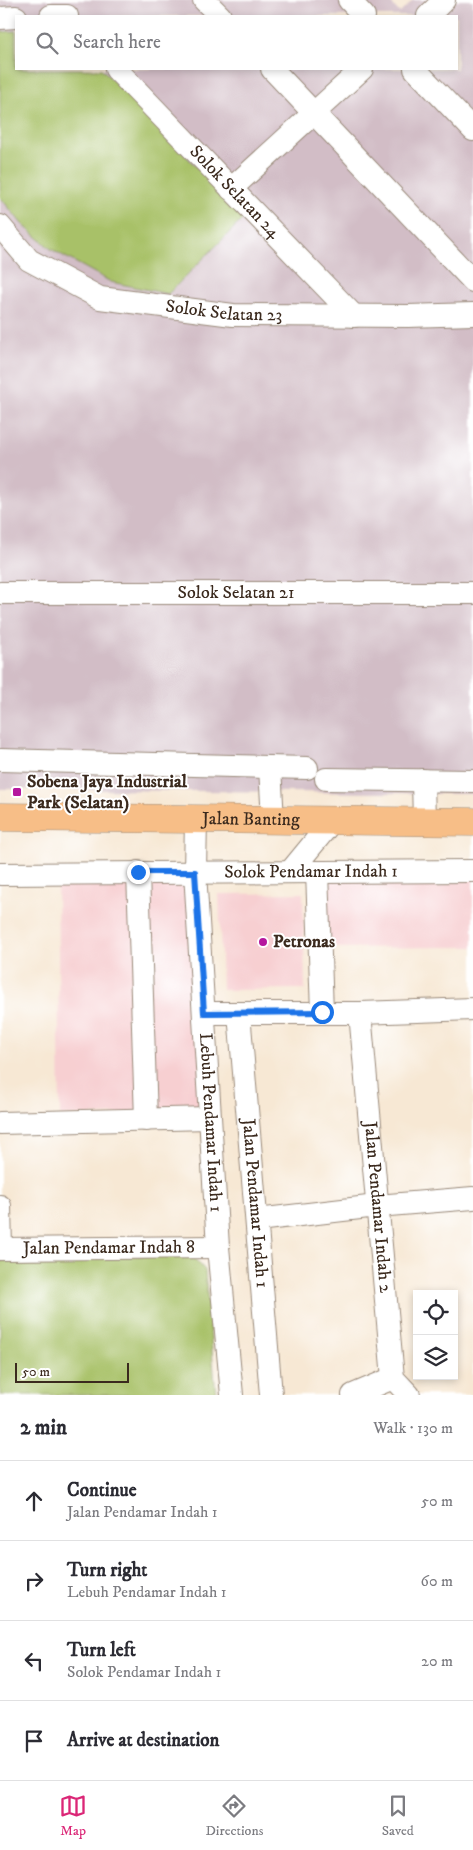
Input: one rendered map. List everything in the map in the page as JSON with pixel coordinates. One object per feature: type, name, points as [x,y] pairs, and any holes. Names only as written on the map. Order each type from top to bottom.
[{"type":"main road","name":"Jalan Banting","points":[[0,817],[473,822]]},
{"type":"street","points":[[65,0],[66,15]]},
{"type":"street","points":[[204,0],[219,15]]},
{"type":"street","points":[[349,0],[363,15]]},
{"type":"street","points":[[429,15],[444,0]]},
{"type":"street","points":[[0,18],[15,17]]},
{"type":"street","name":"Solok Selatan 24","points":[[117,70],[354,316]]},
{"type":"street","points":[[273,70],[473,281]]},
{"type":"street","points":[[231,189],[361,70]]},
{"type":"street","points":[[416,70],[473,130]]},
{"type":"street","name":"Solok Selatan 23","points":[[0,226],[30,260],[100,298],[233,315],[408,316],[473,314]]},
{"type":"street","name":"Solok Selatan 21","points":[[0,593],[473,593]]},
{"type":"street","points":[[0,760],[270,767],[316,774],[423,780],[473,780]]},
{"type":"street","points":[[270,767],[273,821]]},
{"type":"street","points":[[423,780],[424,822]]},
{"type":"street","name":"Lebuh Pendamar Indah 1","points":[[196,819],[195,872],[218,1247],[232,1395]]},
{"type":"street","points":[[290,872],[332,821]]},
{"type":"street","name":"Solok Pendamar Indah 1","points":[[0,874],[473,871]]},
{"type":"street","points":[[138,872],[146,1120]]},
{"type":"street","points":[[317,872],[322,1012]]},
{"type":"street","points":[[204,1013],[360,1013],[473,1009]]},
{"type":"street","name":"Jalan Pendamar Indah 1","points":[[240,1013],[271,1395]]},
{"type":"street","name":"Jalan Pendamar Indah 2","points":[[360,1013],[393,1378]]},
{"type":"street","points":[[0,1123],[210,1118]]},
{"type":"street","points":[[257,1220],[377,1206],[473,1198]]},
{"type":"street","points":[[0,1206],[1,1249]]},
{"type":"street","name":"Jalan Pendamar Indah 8","points":[[1,1249],[218,1247]]},
{"type":"street","points":[[353,1395],[393,1378],[409,1395]]},
{"type":"shaded area","points":[[0,0],[388,0],[400,13],[413,0],[473,0],[473,794],[0,789]]},
{"type":"shaded area","points":[[473,877],[473,947],[324,948],[321,878]]},
{"type":"shaded area","points":[[190,878],[204,1112],[60,1116],[57,880]]},
{"type":"shaded area","points":[[303,893],[305,989],[222,990],[219,894]]},
{"type":"green space","points":[[15,31],[15,70],[103,70],[245,217],[168,294],[111,282],[51,249],[22,224],[0,197],[0,32]]},
{"type":"green space","points":[[190,1254],[205,1270],[216,1395],[0,1395],[0,1261]]},
{"type":"place","name":"Sobena Jaya Industrial Park (Selatan)","points":[[17,792]]},
{"type":"place","name":"Petronas","points":[[263,942]]},
{"type":"route","points":[[138,872],[195,872],[204,1013],[322,1012]]}]
